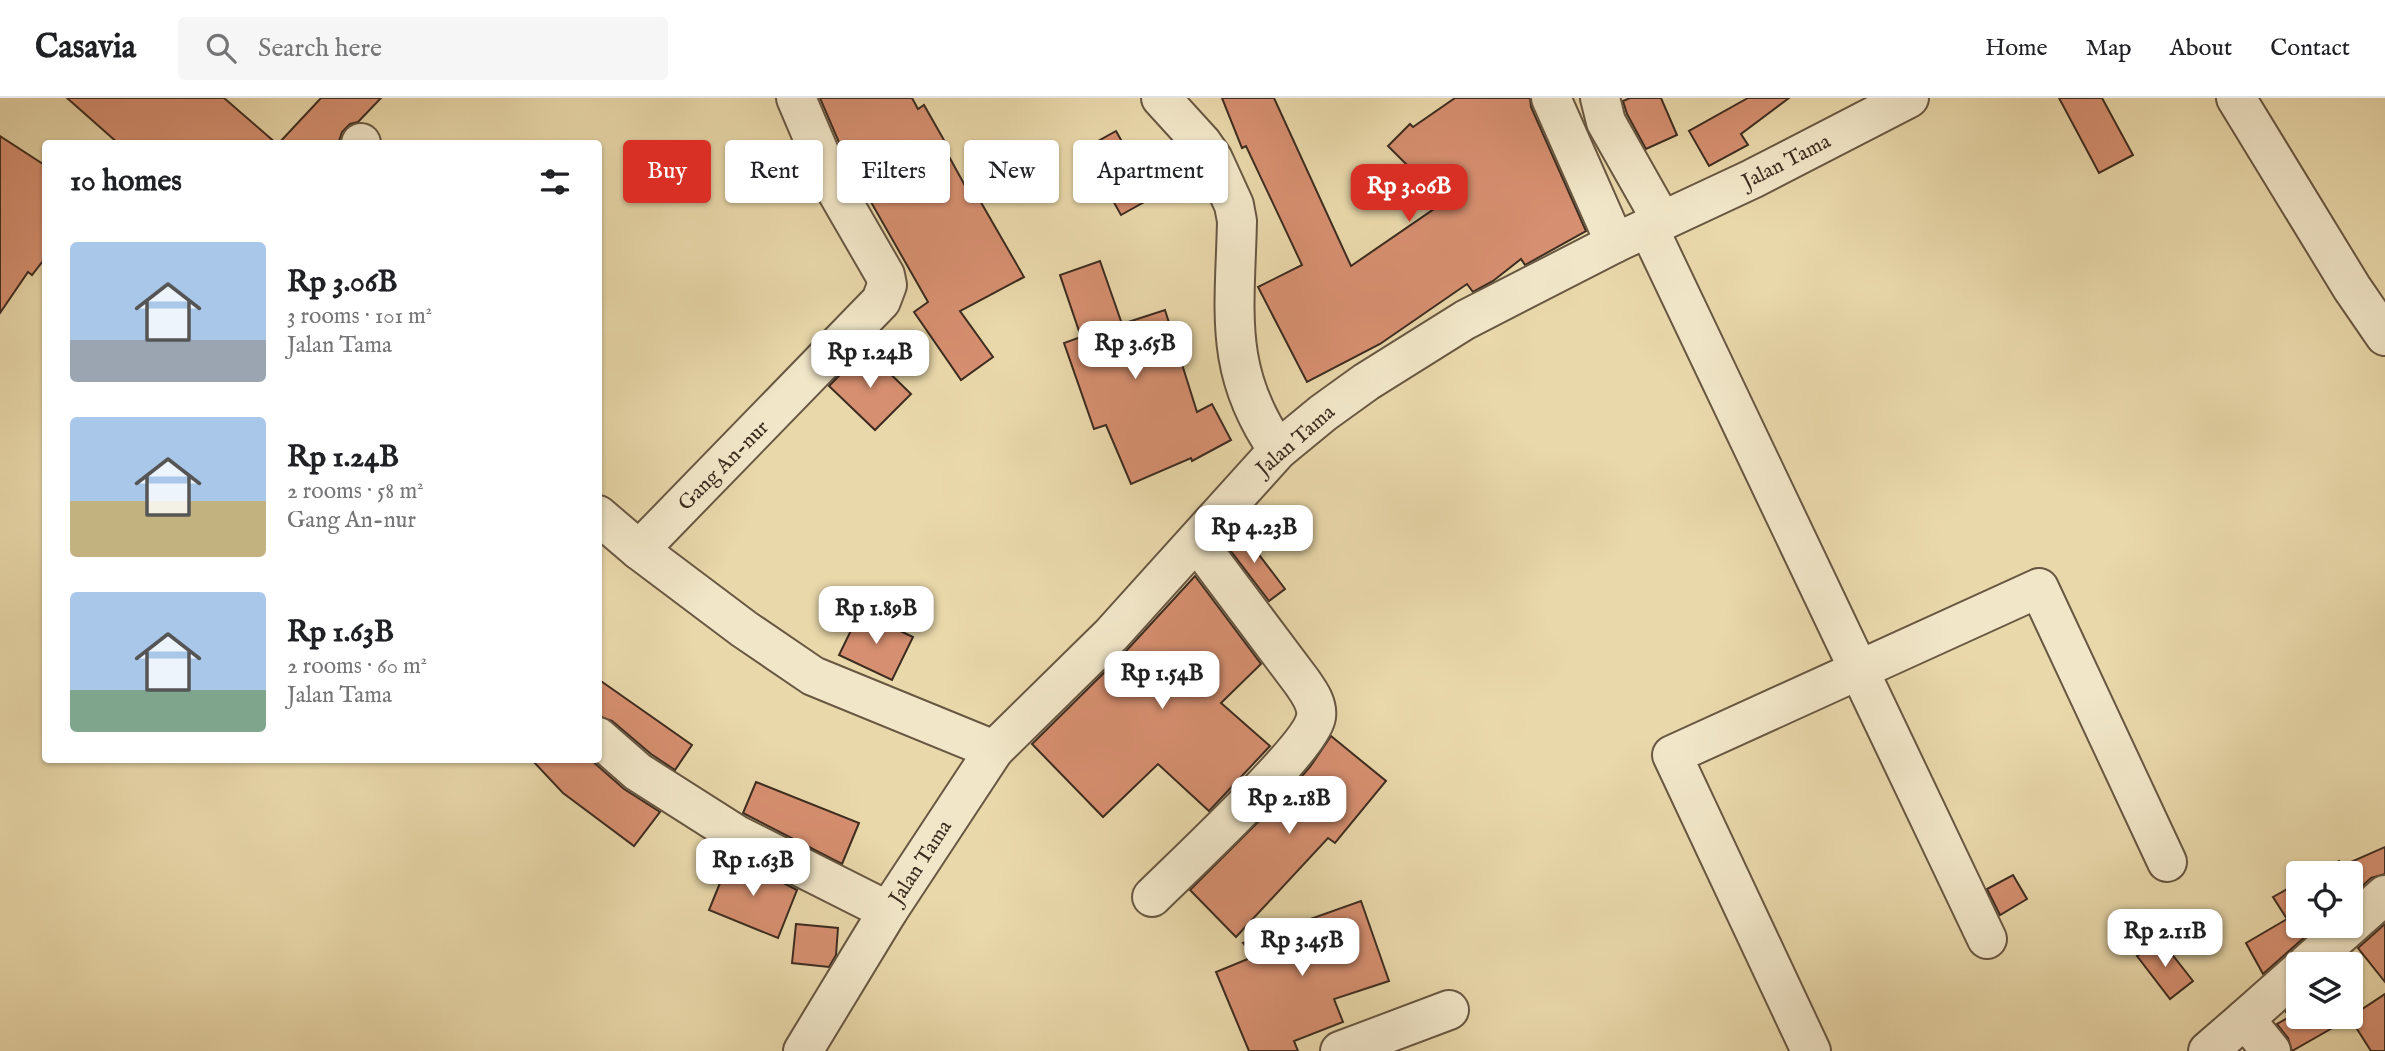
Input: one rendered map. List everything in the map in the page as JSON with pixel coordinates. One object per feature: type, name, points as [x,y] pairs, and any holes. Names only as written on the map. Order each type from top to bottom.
[{"type":"street","name":"Gang An-nur","points":[[639,550],[881,301],[887,285],[885,275],[833,185],[796,98]]},
{"type":"street","points":[[1161,98],[1202,143],[1234,205],[1237,221],[1233,323],[1236,348],[1258,421],[1279,450]]},
{"type":"street","points":[[1551,98],[1642,231]]},
{"type":"street","points":[[1600,98],[1605,122],[1642,231],[1987,939]]},
{"type":"street","name":"Jalan Tama","points":[[803,1051],[888,911],[994,750],[1111,635],[1279,450],[1323,413],[1465,320],[1752,179],[1909,98]]},
{"type":"street","points":[[2236,98],[2352,288],[2385,336]]},
{"type":"street","points":[[602,518],[639,550],[744,629],[813,676],[994,750]]},
{"type":"street","points":[[1152,897],[1285,761],[1310,731],[1316,718],[1315,706],[1302,682],[1197,542]]},
{"type":"street","points":[[1811,1051],[1672,755],[2039,589],[2167,862]]},
{"type":"street","points":[[602,740],[638,772],[737,835],[888,911]]},
{"type":"street","points":[[2320,952],[2385,895]]},
{"type":"street","points":[[2208,1051],[2286,982]]},
{"type":"street","points":[[1340,1051],[1448,1010]]},
{"type":"street","points":[[2245,1018],[2271,1051]]},
{"type":"building","points":[[67,98],[224,98],[272,140],[114,140]]},
{"type":"building","points":[[321,98],[381,98],[358,122],[350,124],[342,132],[339,140],[282,140]]},
{"type":"building","points":[[820,98],[912,98],[918,109],[924,105],[944,140],[838,140]]},
{"type":"building","points":[[1222,98],[1274,98],[1351,266],[1444,202],[1388,146],[1410,124],[1413,127],[1455,98],[1530,98],[1531,107],[1586,231],[1525,265],[1521,259],[1493,281],[1473,292],[1467,284],[1380,344],[1307,382],[1258,287],[1302,265],[1246,146],[1242,148]]},
{"type":"building","points":[[1630,98],[1661,98],[1677,135],[1646,149],[1627,114],[1623,101]]},
{"type":"building","points":[[1748,98],[1789,98],[1741,134],[1748,145],[1709,166],[1689,131]]},
{"type":"building","points":[[2059,98],[2102,98],[2133,155],[2099,173]]},
{"type":"building","points":[[1116,131],[1121,140],[1100,140]]},
{"type":"building","points":[[0,136],[42,163],[42,262],[32,275],[28,272],[0,313]]},
{"type":"building","points":[[950,158],[964,184],[964,203],[981,203],[1024,277],[960,311],[993,357],[961,380],[914,312],[928,302],[872,203],[950,203]]},
{"type":"building","points":[[1114,203],[1142,203],[1121,215]]},
{"type":"building","points":[[1100,261],[1122,324],[1165,310],[1197,412],[1212,404],[1231,440],[1192,461],[1191,458],[1131,484],[1106,425],[1094,429],[1064,343],[1081,337],[1060,275]]},
{"type":"building","points":[[865,349],[911,394],[875,430],[829,386]]},
{"type":"building","points":[[1238,527],[1285,589],[1269,601],[1224,542]]},
{"type":"building","points":[[1195,576],[1261,664],[1221,703],[1270,746],[1209,811],[1158,764],[1103,817],[1032,744],[1127,650]]},
{"type":"building","points":[[860,612],[913,637],[892,680],[839,655]]},
{"type":"building","points":[[602,682],[692,745],[675,770],[651,754],[612,721],[602,717]]},
{"type":"building","points":[[1331,736],[1386,781],[1335,843],[1328,838],[1236,937],[1190,890],[1286,794],[1310,767]]},
{"type":"building","points":[[535,763],[594,763],[624,789],[660,812],[634,846],[563,793]]},
{"type":"building","points":[[756,782],[859,823],[842,864],[743,813]]},
{"type":"building","points":[[2385,847],[2385,874],[2371,878],[2363,885],[2363,861],[2353,861]]},
{"type":"building","points":[[731,856],[797,890],[778,938],[709,910]]},
{"type":"building","points":[[2013,875],[2027,899],[2000,915],[1987,889]]},
{"type":"building","points":[[2286,890],[2286,917],[2273,897]]},
{"type":"building","points":[[1361,901],[1389,981],[1334,999],[1343,1022],[1294,1041],[1298,1051],[1249,1051],[1216,972],[1255,956],[1243,943]]},
{"type":"building","points":[[2286,920],[2286,938],[2304,938],[2263,974],[2246,943]]},
{"type":"building","points":[[796,924],[838,928],[836,955],[829,967],[792,963]]},
{"type":"building","points":[[2385,924],[2385,982],[2363,952],[2358,948]]},
{"type":"building","points":[[2160,939],[2193,981],[2170,999],[2137,956]]},
{"type":"building","points":[[2385,994],[2385,1051],[2371,1051],[2357,1029],[2363,1029],[2363,1008]]},
{"type":"building","points":[[2286,1019],[2286,1029],[2331,1029],[2292,1051],[2288,1038],[2277,1024]]}]
